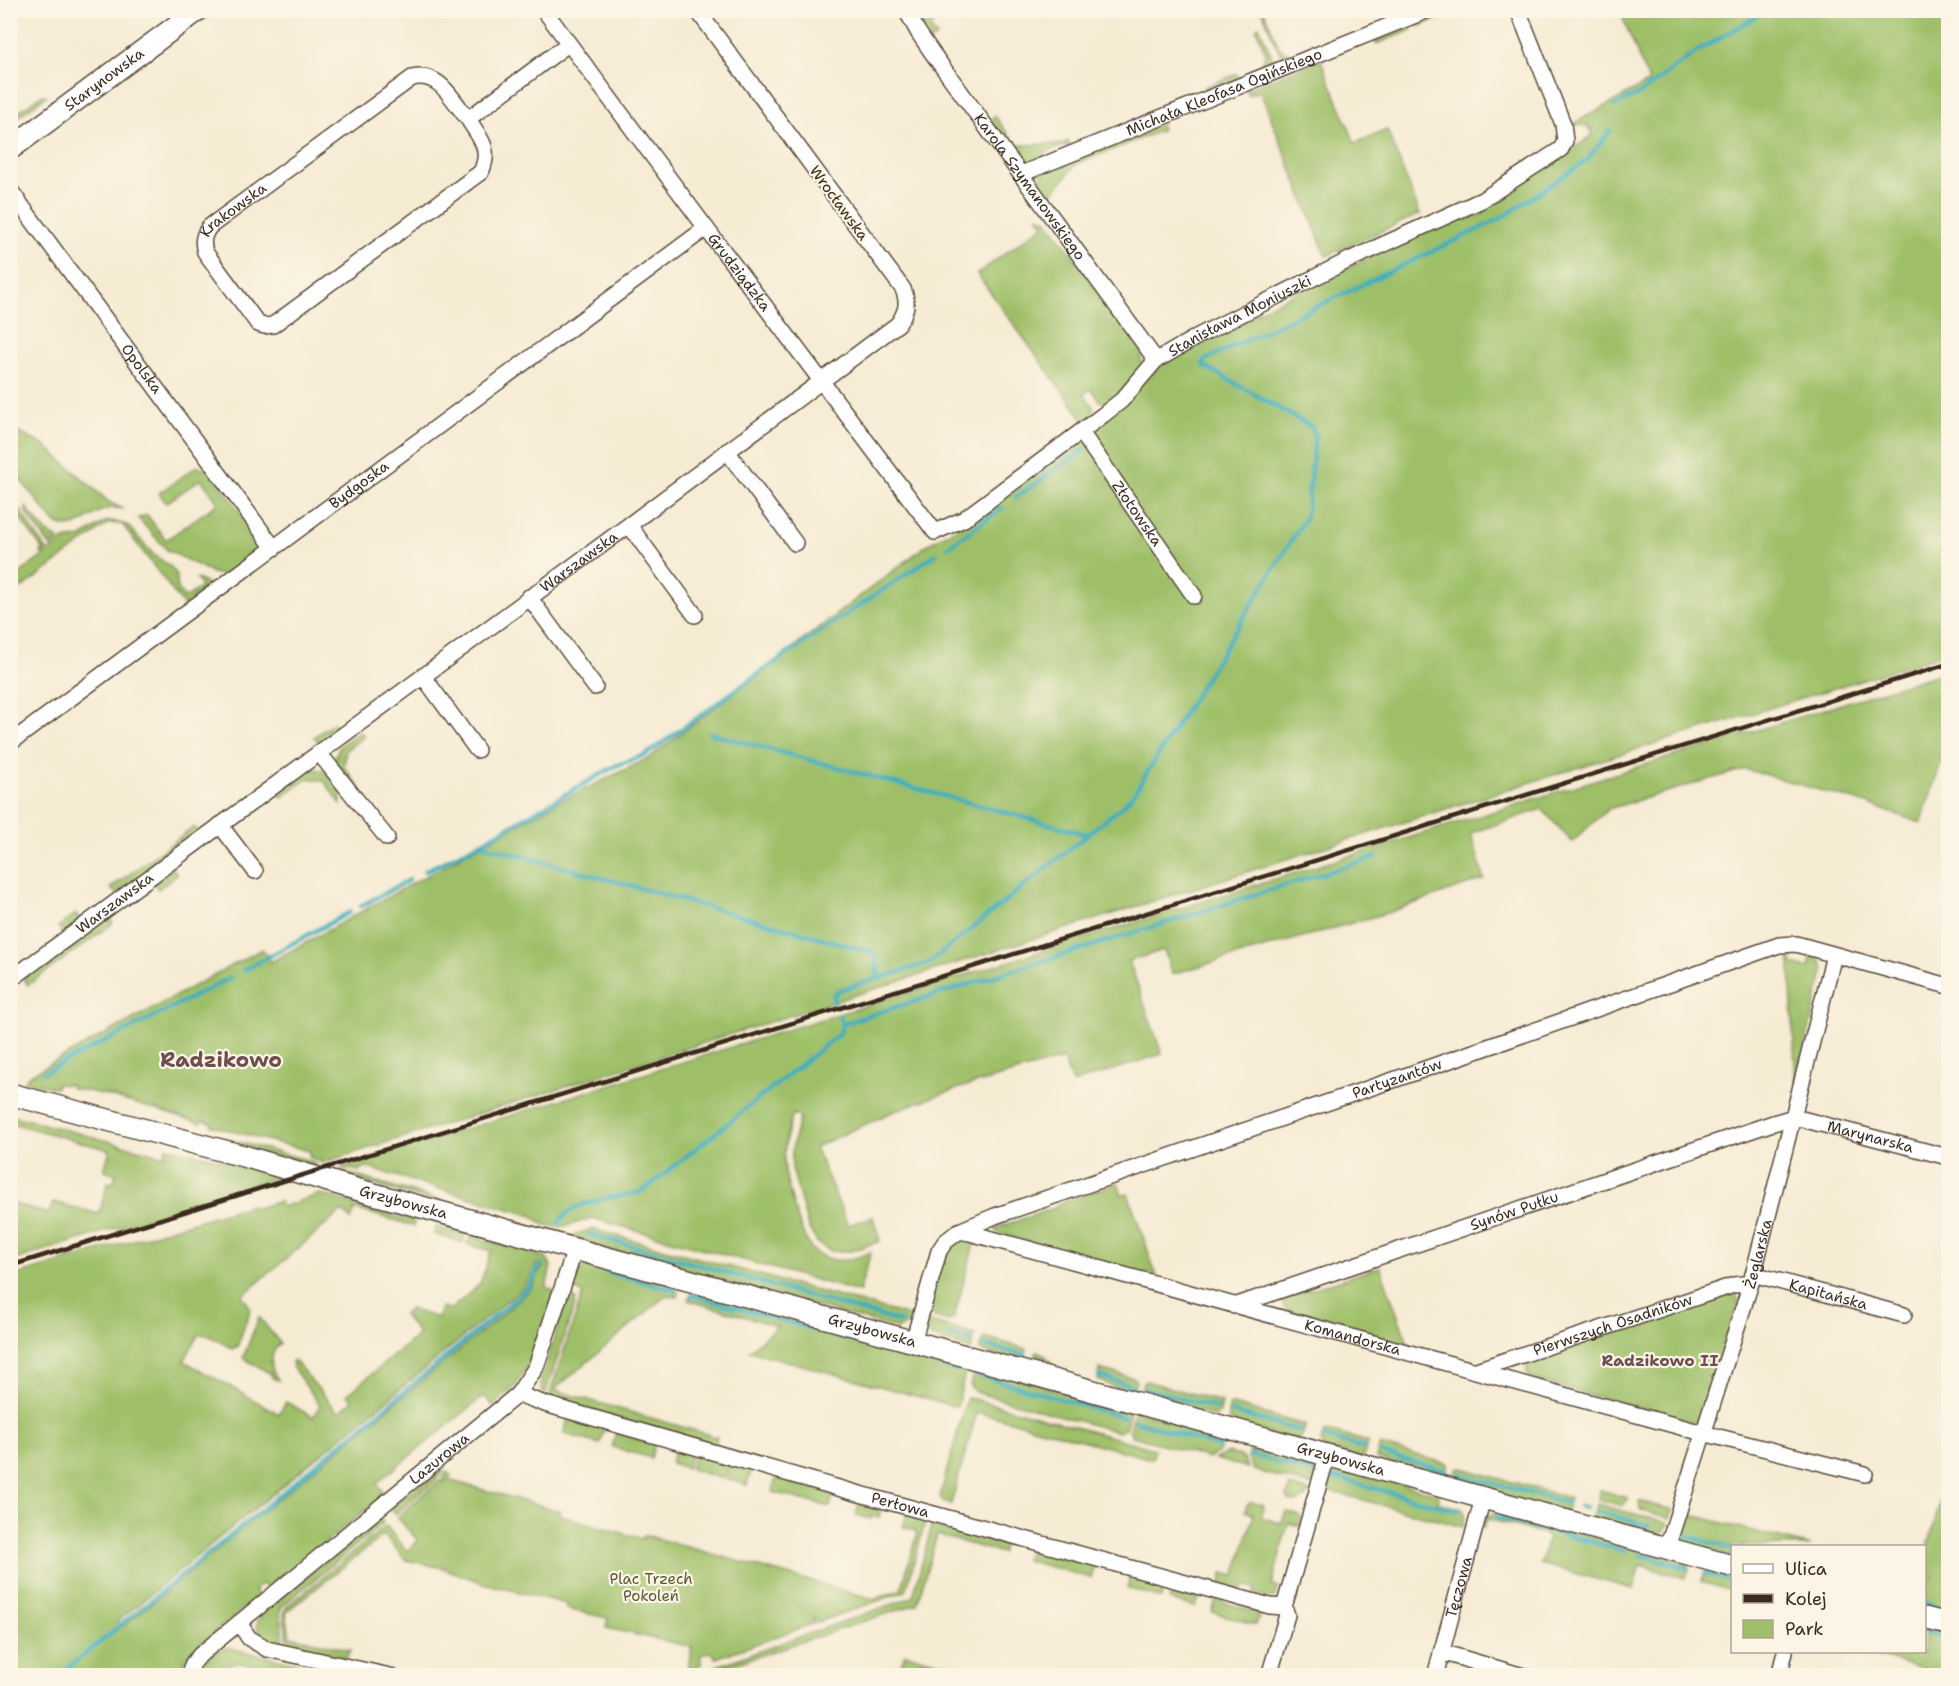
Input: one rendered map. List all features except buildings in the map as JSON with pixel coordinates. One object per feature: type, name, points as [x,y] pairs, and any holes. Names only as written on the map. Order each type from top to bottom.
[{"type":"street","name":"Starynowska","points":[[10,149],[198,10]]},
{"type":"street","name":"Grudziądzka","points":[[544,10],[705,228],[935,532]]},
{"type":"street","name":"Wrocławska","points":[[697,10],[903,289],[907,300],[905,313],[898,324],[822,381]]},
{"type":"street","name":"Michała Kleofasa Ogińskiego","points":[[1021,174],[1428,10]]},
{"type":"street","name":"Stanisława Moniuszki","points":[[935,532],[964,519],[1081,432],[1122,400],[1156,360],[1200,335],[1340,265],[1482,200],[1561,149],[1565,137],[1563,124],[1518,10]]},
{"type":"street","name":"Karola Szymanowskiego","points":[[908,11],[933,54],[1156,360]]},
{"type":"street","points":[[468,119],[568,44]]},
{"type":"street","name":"Krakowska","points":[[422,76],[432,78],[440,84],[468,119],[487,152],[486,162],[481,172],[273,325],[258,324],[205,252],[204,236],[209,227],[412,78],[422,76]]},
{"type":"street","name":"Opolska","points":[[10,190],[274,548]]},
{"type":"street","name":"Bydgoska","points":[[10,743],[705,228]]},
{"type":"street","name":"Warszawska","points":[[10,980],[822,381]]},
{"type":"street","name":"Złotowska","points":[[1081,432],[1194,596]]},
{"type":"street","points":[[727,451],[795,543]]},
{"type":"street","name":"Warszawska","points":[[629,525],[694,615]]},
{"type":"street","name":"Warszawska","points":[[529,597],[595,687]]},
{"type":"street","points":[[423,676],[477,750]]},
{"type":"street","points":[[319,753],[387,838]]},
{"type":"street","points":[[220,825],[255,871]]},
{"type":"street","name":"Partyzantów","points":[[959,1231],[995,1216],[1779,945],[1796,944],[1948,986]]},
{"type":"street","name":"Żeglarska","points":[[1667,1548],[1752,1278],[1834,955]]},
{"type":"street","name":"Grzybowska","points":[[10,1094],[247,1157],[352,1188],[1731,1566]]},
{"type":"street","name":"Marynarska","points":[[1794,1118],[1948,1158]]},
{"type":"street","name":"Synów Pułku","points":[[1234,1305],[1773,1123],[1794,1118]]},
{"type":"street","points":[[913,1342],[939,1251],[945,1242],[959,1231]]},
{"type":"street","name":"Komandorska","points":[[959,1231],[1865,1474]]},
{"type":"street","name":"Lazurowa","points":[[188,1676],[193,1664],[201,1654],[518,1394],[537,1366],[575,1249]]},
{"type":"street","name":"Kapitańska","points":[[1752,1278],[1904,1315]]},
{"type":"street","name":"Pierwszych Osadników","points":[[1476,1370],[1752,1278]]},
{"type":"street","name":"Perłowa","points":[[518,1394],[545,1404],[849,1491],[1270,1606],[1284,1607]]},
{"type":"street","points":[[1269,1676],[1287,1615],[1284,1607],[1327,1456]]},
{"type":"street","name":"Tęczowa","points":[[1435,1676],[1483,1498]]},
{"type":"street","points":[[1926,1618],[1948,1624]]},
{"type":"street","points":[[239,1623],[249,1638],[267,1649],[390,1676]]},
{"type":"street","points":[[1441,1652],[1523,1676]]},
{"type":"street","points":[[1779,1676],[1785,1653]]},
{"type":"green space","points":[[928,11],[948,11],[930,27],[937,37],[931,40],[924,29],[923,22]]},
{"type":"green space","points":[[1262,11],[1264,11],[1279,48],[1289,53],[1287,61],[1282,58]]},
{"type":"green space","points":[[1443,11],[1458,11],[1418,27],[1417,21]]},
{"type":"green space","points":[[1620,11],[1948,11],[1948,653],[322,1163],[309,1156],[310,1151],[212,1126],[212,1123],[202,1120],[201,1123],[121,1099],[71,1088],[71,1085],[56,1084],[56,1088],[25,1082],[27,1077],[39,1070],[262,949],[271,962],[557,803],[649,758],[927,545],[957,528],[1164,364],[1272,304],[1346,268],[1459,217],[1467,220],[1484,213],[1481,206],[1593,135],[1587,126],[1573,124],[1649,82]]},
{"type":"green space","points":[[1408,24],[1411,30],[1376,44],[1374,39]]},
{"type":"green space","points":[[1259,26],[1274,61],[1272,67],[1267,69],[1261,64],[1266,54],[1256,28]]},
{"type":"green space","points":[[1321,60],[1355,143],[1387,130],[1420,214],[1326,256],[1260,91],[1249,95],[1246,89]]},
{"type":"green space","points":[[1237,74],[1239,79],[1207,93],[1204,87]]},
{"type":"green space","points":[[42,95],[46,96],[11,122],[11,117]]},
{"type":"green space","points":[[995,116],[1016,145],[1062,144],[1068,141],[1071,147],[1068,148],[1067,145],[1045,152],[1047,156],[1036,160],[1021,159],[1017,157],[991,121]]},
{"type":"green space","points":[[1160,123],[1162,130],[1076,164],[1052,194],[1058,203],[1053,206],[1044,195],[1040,187],[1042,173]]},
{"type":"green space","points":[[1038,216],[1047,220],[1142,349],[1141,370],[1110,403],[1101,402],[1091,389],[1084,394],[1094,408],[1092,416],[1084,421],[977,274],[1044,225]]},
{"type":"green space","points":[[11,429],[44,445],[109,502],[123,509],[103,510],[80,524],[72,526],[54,522],[11,468]]},
{"type":"green space","points":[[197,466],[209,469],[254,531],[253,557],[234,572],[225,575],[215,574],[167,550],[138,518],[147,515],[166,540],[218,503],[201,479],[166,503],[159,493]]},
{"type":"green space","points":[[26,507],[45,530],[59,539],[51,547],[26,513]]},
{"type":"green space","points":[[21,509],[22,514],[47,550],[42,554],[43,550],[16,513]]},
{"type":"green space","points":[[111,521],[127,525],[154,555],[171,567],[176,574],[178,589],[185,598],[201,587],[197,579],[208,584],[209,587],[184,606],[122,524],[109,523],[11,596],[11,580],[64,540],[82,537],[105,522]]},
{"type":"green space","points":[[1948,671],[1948,764],[1942,760],[1921,823],[1861,802],[1745,769],[1608,809],[1572,842],[1542,809],[1471,833],[1484,879],[1387,913],[1172,974],[1164,950],[1129,961],[1162,1054],[1072,1083],[1063,1059],[956,1089],[899,1109],[815,1147],[848,1225],[873,1217],[880,1241],[851,1251],[831,1251],[818,1244],[808,1227],[792,1168],[792,1148],[800,1117],[793,1114],[784,1159],[790,1193],[799,1222],[814,1251],[824,1257],[846,1260],[871,1252],[859,1292],[592,1218],[554,1227],[540,1222],[533,1216],[365,1167],[360,1171],[340,1168]]},
{"type":"green space","points":[[334,723],[339,730],[320,744],[314,737]]},
{"type":"green space","points":[[360,732],[365,736],[346,750],[344,766],[361,790],[357,792],[335,762],[339,747]]},
{"type":"green space","points":[[311,768],[325,771],[341,790],[341,804],[324,781],[308,778],[282,797],[277,791]]},
{"type":"green space","points":[[194,827],[198,833],[116,894],[111,888]]},
{"type":"green space","points":[[173,868],[177,875],[158,889],[153,883]]},
{"type":"green space","points":[[76,914],[81,920],[63,934],[58,927]]},
{"type":"green space","points":[[107,916],[113,923],[28,985],[23,978]]},
{"type":"green space","points":[[1789,950],[1793,953],[1792,964],[1809,968],[1811,957],[1815,956],[1824,968],[1796,1083]]},
{"type":"green space","points":[[10,1115],[164,1156],[166,1147],[234,1162],[283,1176],[11,1261],[11,1203],[49,1214],[53,1202],[99,1214],[108,1182],[113,1183],[116,1174],[104,1170],[110,1150],[11,1123]]},
{"type":"green space","points":[[211,1135],[311,1161],[316,1165],[310,1167],[212,1138]]},
{"type":"green space","points":[[342,1172],[524,1224],[523,1226],[331,1173]]},
{"type":"green space","points":[[1118,1183],[1122,1195],[1128,1193],[1157,1277],[997,1233],[995,1228],[1055,1208],[1057,1204]]},
{"type":"green space","points":[[320,1194],[414,1221],[414,1226],[355,1209],[351,1220],[342,1211],[242,1296],[251,1308],[237,1347],[233,1349],[208,1335],[199,1334],[184,1361],[279,1414],[286,1402],[313,1417],[320,1405],[293,1368],[294,1360],[338,1412],[352,1401],[347,1395],[419,1334],[403,1315],[410,1309],[438,1318],[441,1307],[451,1309],[480,1284],[491,1251],[467,1244],[470,1236],[542,1256],[551,1266],[546,1288],[555,1291],[533,1357],[516,1386],[493,1406],[484,1396],[377,1483],[385,1495],[267,1589],[262,1583],[254,1590],[259,1596],[193,1650],[183,1663],[180,1675],[11,1676],[10,1277],[251,1205],[253,1209],[280,1201],[282,1207]],"holes":[[[537,1264],[543,1266],[530,1290],[501,1316],[124,1626],[117,1622],[525,1286]]]},
{"type":"green space","points":[[436,1227],[465,1235],[463,1243],[434,1234]]},
{"type":"green space","points":[[592,1229],[913,1317],[909,1323],[898,1329],[566,1238]]},
{"type":"green space","points":[[967,1239],[975,1240],[954,1318],[949,1321],[931,1316],[929,1313],[939,1269],[949,1250],[957,1243]]},
{"type":"green space","points":[[594,1264],[673,1284],[678,1297],[667,1295],[554,1390],[717,1437],[714,1446],[553,1399],[550,1393],[583,1293],[571,1288],[579,1272]]},
{"type":"green space","points":[[1380,1267],[1409,1346],[1298,1316],[1297,1312],[1283,1306],[1283,1301],[1287,1297]]},
{"type":"green space","points":[[694,1291],[967,1364],[957,1407],[749,1351],[777,1326],[688,1300]]},
{"type":"green space","points":[[1730,1293],[1739,1300],[1715,1379],[1708,1377],[1705,1387],[1711,1390],[1700,1422],[1533,1380],[1527,1375],[1527,1366],[1533,1358]]},
{"type":"green space","points":[[568,1295],[576,1301],[545,1395],[541,1388],[541,1378]]},
{"type":"green space","points":[[259,1317],[280,1343],[271,1361],[278,1380],[243,1358]]},
{"type":"green space","points":[[927,1321],[975,1335],[971,1350],[931,1337],[926,1328]]},
{"type":"green space","points":[[984,1337],[1027,1349],[1022,1365],[979,1350]]},
{"type":"green space","points":[[1037,1351],[1044,1354],[1053,1365],[1032,1367]]},
{"type":"green space","points":[[975,1366],[1130,1412],[1125,1429],[1118,1432],[975,1392],[970,1386]]},
{"type":"green space","points":[[1099,1369],[1135,1378],[1132,1395],[1098,1380]]},
{"type":"green space","points":[[1146,1381],[1222,1402],[1220,1412],[1214,1417],[1139,1397],[1143,1383]]},
{"type":"green space","points":[[967,1397],[1155,1449],[1152,1459],[977,1412],[951,1504],[943,1502],[940,1496]]},
{"type":"green space","points":[[1230,1404],[1305,1425],[1304,1433],[1297,1441],[1230,1422],[1228,1414]]},
{"type":"green space","points":[[1135,1411],[1175,1422],[1222,1443],[1219,1452],[1209,1458],[1132,1436],[1129,1429]]},
{"type":"green space","points":[[568,1418],[605,1428],[600,1444],[564,1434]]},
{"type":"green space","points":[[1328,1431],[1368,1442],[1363,1459],[1323,1448],[1321,1441],[1323,1434]]},
{"type":"green space","points":[[616,1433],[655,1444],[651,1458],[612,1447]]},
{"type":"green space","points":[[1380,1445],[1448,1464],[1444,1480],[1376,1458]]},
{"type":"green space","points":[[675,1449],[691,1454],[687,1468],[671,1463]]},
{"type":"green space","points":[[1250,1451],[1299,1456],[1312,1460],[1317,1468],[1312,1486],[1254,1470],[1248,1459]]},
{"type":"green space","points":[[1227,1453],[1241,1456],[1248,1468],[1215,1459]]},
{"type":"green space","points":[[694,1455],[729,1464],[724,1479],[690,1469]]},
{"type":"green space","points":[[731,1465],[751,1471],[747,1485],[727,1479]]},
{"type":"green space","points":[[1458,1467],[1570,1498],[1566,1513],[1452,1482]]},
{"type":"green space","points":[[1343,1468],[1439,1494],[1437,1502],[1463,1509],[1465,1515],[1463,1527],[1326,1490],[1332,1472]]},
{"type":"green space","points":[[438,1470],[444,1470],[435,1481],[395,1514],[390,1508]]},
{"type":"green space","name":"Plac Trzech Pokoleń","points":[[447,1472],[451,1475],[448,1480],[560,1511],[559,1515],[643,1539],[644,1535],[874,1599],[901,1590],[917,1535],[914,1530],[903,1527],[907,1514],[926,1519],[906,1591],[818,1622],[815,1618],[812,1619],[815,1623],[716,1658],[712,1652],[700,1655],[702,1664],[697,1666],[695,1675],[686,1675],[692,1647],[606,1628],[608,1618],[566,1609],[567,1604],[483,1583],[443,1568],[406,1560],[384,1535],[286,1612],[290,1636],[351,1650],[346,1658],[288,1645],[284,1614],[286,1607],[386,1526],[407,1551],[418,1541],[397,1517],[441,1480],[444,1483],[446,1481],[443,1478]]},
{"type":"green space","points":[[1948,1472],[1948,1617],[1926,1611],[1926,1578],[1932,1579],[1926,1555]]},
{"type":"green space","points":[[776,1478],[833,1494],[830,1507],[772,1492]]},
{"type":"green space","points":[[1290,1486],[1310,1492],[1305,1498],[1296,1502],[1289,1500],[1287,1496]]},
{"type":"green space","points":[[1600,1490],[1628,1498],[1623,1506],[1598,1499]]},
{"type":"green space","points":[[860,1501],[881,1507],[879,1518],[872,1516],[871,1519],[856,1515]]},
{"type":"green space","points":[[1639,1501],[1673,1510],[1670,1518],[1640,1510]]},
{"type":"green space","points":[[1250,1502],[1263,1505],[1262,1518],[1281,1523],[1286,1512],[1302,1518],[1300,1526],[1288,1523],[1272,1585],[1278,1587],[1272,1599],[1254,1594],[1255,1588],[1244,1585],[1242,1591],[1224,1587],[1221,1583],[1223,1573],[1235,1576],[1254,1514],[1245,1511]]},
{"type":"green space","points":[[1597,1504],[1668,1523],[1664,1531],[1653,1535],[1592,1520]]},
{"type":"green space","points":[[1497,1511],[1687,1562],[1690,1567],[1685,1578],[1640,1565],[1633,1589],[1540,1564],[1548,1538],[1543,1533],[1487,1519],[1482,1528],[1485,1519]]},
{"type":"green space","points":[[1685,1513],[1806,1545],[1731,1545],[1731,1558],[1688,1545],[1682,1537],[1681,1526]]},
{"type":"green space","points":[[379,1518],[383,1523],[282,1606],[280,1613],[284,1644],[262,1635],[257,1626],[262,1613]]},
{"type":"green space","points":[[933,1521],[1005,1541],[1002,1553],[937,1535],[917,1604],[713,1671],[712,1675],[703,1676],[711,1668],[913,1597]]},
{"type":"green space","points":[[1029,1548],[1095,1565],[1091,1578],[1025,1560]]},
{"type":"green space","points":[[1711,1568],[1731,1574],[1731,1591],[1701,1582],[1706,1570]]},
{"type":"green space","points":[[1130,1576],[1164,1585],[1161,1598],[1127,1588]]},
{"type":"green space","points":[[1172,1588],[1200,1595],[1196,1607],[1169,1600]]},
{"type":"green space","points":[[1216,1600],[1260,1613],[1256,1625],[1212,1612]]},
{"type":"green space","points":[[1926,1626],[1948,1633],[1948,1675],[1867,1653],[1926,1653]]},
{"type":"green space","points":[[229,1648],[337,1672],[338,1676],[296,1675],[235,1662],[218,1675],[197,1676],[209,1657]]},
{"type":"green space","points":[[905,1654],[971,1669],[970,1675],[897,1675]]},
{"type":"waterway","points":[[1615,106],[1639,94],[1696,52],[1767,10]]},
{"type":"waterway","points":[[835,1004],[833,995],[839,990],[929,963],[1125,804],[1135,792],[1306,517],[1315,436],[1312,427],[1206,367],[1203,364],[1205,360],[1502,218],[1587,160],[1610,131]]},
{"type":"waterway","points":[[1016,497],[1085,449]]},
{"type":"waterway","points":[[948,547],[1002,508]]},
{"type":"waterway","points":[[479,844],[615,766],[647,754],[762,671],[936,554]]},
{"type":"waterway","points":[[709,733],[1086,834]]},
{"type":"waterway","points":[[425,871],[479,844],[872,952],[876,956],[878,978]]},
{"type":"waterway","points":[[842,1024],[1376,857]]},
{"type":"waterway","points":[[361,906],[409,880]]},
{"type":"waterway","points":[[244,970],[350,912]]},
{"type":"waterway","points":[[43,1073],[230,978]]},
{"type":"waterway","points":[[558,1223],[574,1209],[584,1204],[640,1192],[648,1187],[838,1035],[842,1025],[839,1015]]},
{"type":"waterway","points":[[589,1234],[901,1322]]},
{"type":"waterway","points":[[58,1676],[499,1313],[528,1288],[541,1264]]},
{"type":"waterway","points":[[606,1272],[675,1290]]},
{"type":"waterway","points":[[692,1295],[957,1370]]},
{"type":"waterway","points":[[949,1335],[972,1341]]},
{"type":"waterway","points":[[984,1345],[1025,1355]]},
{"type":"waterway","points":[[1035,1358],[1042,1360]]},
{"type":"waterway","points":[[978,1375],[1123,1417]]},
{"type":"waterway","points":[[1099,1376],[1132,1386]]},
{"type":"waterway","points":[[1145,1389],[1217,1408]]},
{"type":"waterway","points":[[1232,1412],[1300,1431]]},
{"type":"waterway","points":[[1136,1421],[1220,1447]]},
{"type":"waterway","points":[[1324,1437],[1363,1448]]},
{"type":"waterway","points":[[1381,1453],[1446,1471]]},
{"type":"waterway","points":[[1251,1455],[1313,1472]]},
{"type":"waterway","points":[[1457,1474],[1567,1503]]},
{"type":"waterway","points":[[1332,1477],[1459,1511]]},
{"type":"waterway","points":[[1580,1506],[1586,1508]]},
{"type":"waterway","points":[[1596,1511],[1650,1526]]},
{"type":"waterway","points":[[1496,1517],[1626,1551]]},
{"type":"waterway","points":[[1688,1536],[1731,1549]]},
{"type":"waterway","points":[[1640,1555],[1688,1568]]},
{"type":"waterway","points":[[1705,1573],[1731,1581]]},
{"type":"waterway","points":[[1926,1604],[1948,1610]]},
{"type":"waterway","points":[[1926,1633],[1948,1639]]},
{"type":"railway","points":[[10,1266],[1948,664]]},
{"type":"district","name":"Radzikowo","points":[[221,1060]]},
{"type":"district","name":"Radzikowo II","points":[[1660,1360]]}]
